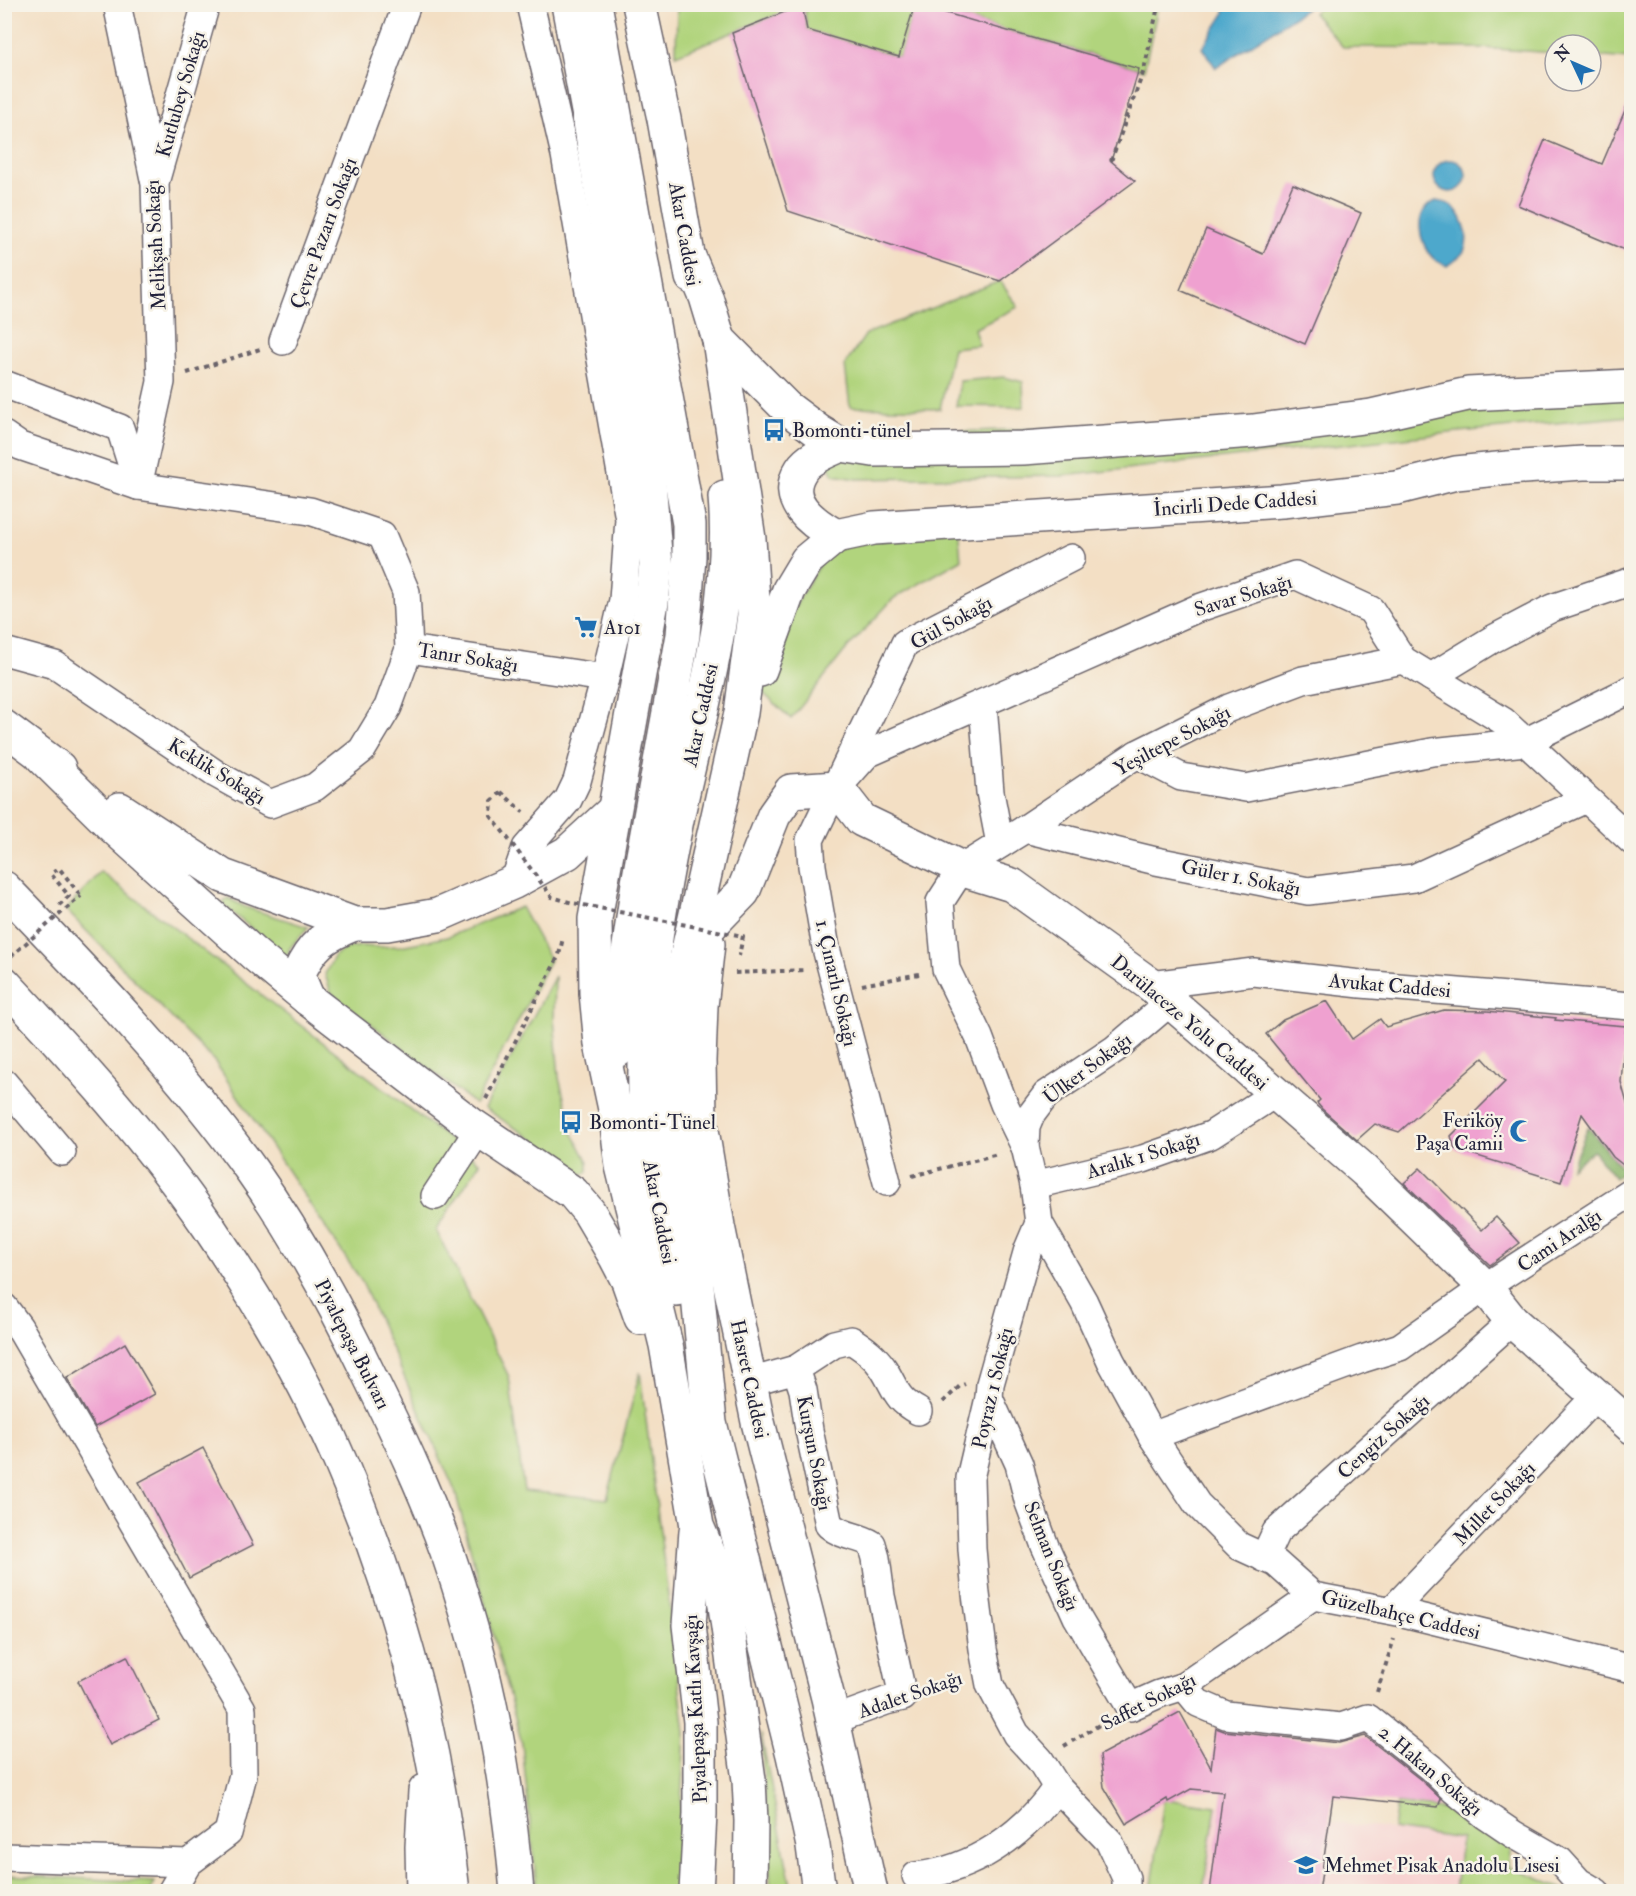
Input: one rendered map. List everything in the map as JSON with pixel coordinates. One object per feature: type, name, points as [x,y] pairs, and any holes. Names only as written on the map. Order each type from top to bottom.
[{"type":"main road","points":[[568,4],[590,122],[649,482],[656,565],[652,602],[595,919],[601,1044],[615,1109],[622,1166],[666,1346],[697,1526],[722,1584],[749,1780],[750,1892]]},
{"type":"main road","name":"Akar Caddesi","points":[[595,4],[689,524],[683,636],[638,883],[620,1009],[615,1109]]},
{"type":"main road","name":"Akar Caddesi","points":[[639,4],[689,257],[705,367],[720,448],[726,511],[723,593],[652,957],[645,1054],[645,1110],[649,1164],[710,1422]]},
{"type":"main road","points":[[660,4],[666,52],[672,163]]},
{"type":"main road","points":[[689,257],[706,297],[718,340],[749,539],[753,584],[753,626],[741,713],[681,981],[671,1041],[672,1116],[679,1176],[696,1275],[710,1422],[793,1755],[813,1846],[819,1892]]},
{"type":"main road","points":[[718,340],[786,407],[818,432],[841,445],[873,450],[1023,448],[1253,431],[1371,416],[1468,394],[1632,386]]},
{"type":"main road","points":[[741,713],[765,658],[789,590],[807,560],[836,536],[806,515],[798,502],[795,486],[801,470],[813,459],[841,445]]},
{"type":"main road","name":"İncirli Dede Caddesi","points":[[836,536],[874,528],[1282,501],[1397,488],[1456,473],[1508,468],[1583,463],[1632,463]]},
{"type":"main road","points":[[4,727],[42,757],[163,839],[223,876],[354,924],[387,924],[438,915],[514,882],[567,853],[613,811]]},
{"type":"main road","points":[[42,757],[111,825],[255,955],[308,999],[475,1127],[573,1193],[589,1212],[628,1281],[646,1332],[666,1346]]},
{"type":"main road","points":[[710,926],[743,892],[774,815],[791,791],[837,788]]},
{"type":"main road","name":"Darülaceze Yolu Caddesi","points":[[837,788],[861,820],[962,868],[1012,885],[1160,994],[1365,1170],[1485,1287],[1512,1321],[1632,1427]]},
{"type":"main road","name":"Hasret Caddesi","points":[[710,858],[714,896],[701,1006],[700,1118],[718,1226],[750,1382],[783,1525],[834,1720],[869,1889]]},
{"type":"main road","name":"Piyalepaşa Bulvarı","points":[[4,888],[126,1018],[206,1110],[293,1234],[339,1313],[401,1438],[422,1486],[449,1558],[470,1626],[492,1715],[513,1847],[517,1892]]},
{"type":"main road","points":[[308,999],[298,975],[308,955],[329,934],[354,924]]},
{"type":"main road","points":[[4,983],[119,1109],[207,1225],[283,1348],[339,1459],[365,1521],[389,1590],[428,1733],[443,1816],[453,1892]]},
{"type":"main road","name":"Piyalepaşa Katlı Kavşağı","points":[[696,1892],[700,1814],[700,1722],[689,1625],[697,1526]]},
{"type":"main road","points":[[423,1892],[422,1847],[428,1733]]},
{"type":"street","name":"Melikşah Sokağı","points":[[117,4],[155,184],[161,382],[138,486]]},
{"type":"street","name":"Kutlubey Sokağı","points":[[155,184],[206,4]]},
{"type":"street","name":"Çevre Pazarı Sokağı","points":[[283,341],[407,4]]},
{"type":"street","points":[[514,882],[526,848],[568,800],[577,782],[605,678],[622,600],[629,519],[565,155],[530,4]]},
{"type":"street","points":[[4,384],[120,428],[138,486]]},
{"type":"street","name":"Tanır Sokağı","points":[[4,435],[20,446],[138,486],[310,511],[382,536],[406,592],[409,649],[605,678]]},
{"type":"street","name":"Gül Sokağı","points":[[837,788],[905,643],[1071,558]]},
{"type":"street","name":"Savar Sokağı","points":[[837,788],[867,754],[1196,609],[1295,575],[1371,610],[1403,660],[1503,721],[1632,841]]},
{"type":"street","points":[[1431,677],[1493,639],[1552,608],[1632,581]]},
{"type":"street","name":"Keklik Sokağı","points":[[4,651],[55,665],[216,774],[270,804],[315,787],[362,750],[388,707],[409,649]]},
{"type":"street","name":"Yeşiltepe Sokağı","points":[[962,868],[1137,754],[1229,708],[1304,680],[1403,660]]},
{"type":"street","points":[[1137,754],[1181,777],[1246,788],[1432,752],[1525,742],[1632,689]]},
{"type":"street","points":[[983,704],[990,792],[1000,844]]},
{"type":"street","name":"1. Çınarlı Sokağı","points":[[837,788],[810,840],[812,866],[826,948],[887,1182]]},
{"type":"street","name":"Güler 1. Sokağı","points":[[1025,829],[1156,861],[1308,891],[1414,878],[1586,799]]},
{"type":"street","points":[[962,868],[940,902],[946,969],[979,1037],[1004,1104],[1024,1147],[1034,1185],[1039,1223]]},
{"type":"street","name":"Avukat Caddesi","points":[[1160,994],[1254,972],[1362,984],[1631,1005]]},
{"type":"street","name":"Ülker Sokağı","points":[[1024,1147],[1026,1128],[1031,1115],[1046,1095],[1115,1049],[1160,994]]},
{"type":"street","points":[[4,1083],[62,1152]]},
{"type":"street","name":"Aralık 1 Sokağı","points":[[1034,1185],[1143,1160],[1211,1135],[1275,1093]]},
{"type":"street","points":[[435,1196],[475,1127]]},
{"type":"street","name":"Cami Aralğı","points":[[1152,1436],[1400,1347],[1485,1287],[1632,1192]]},
{"type":"street","name":"Poyraz 1 Sokağı","points":[[1039,1223],[1028,1249],[990,1391],[970,1478],[976,1594],[990,1685],[1016,1734],[1040,1760],[1057,1787],[1109,1841],[1126,1878],[1126,1892]]},
{"type":"street","name":"Güzelbahçe Caddesi","points":[[1039,1223],[1084,1302],[1111,1361],[1152,1436],[1197,1504],[1239,1546],[1276,1563],[1313,1596],[1397,1612],[1632,1669]]},
{"type":"street","points":[[4,1307],[25,1337],[242,1709],[243,1775],[228,1833],[188,1863],[171,1892]]},
{"type":"street","name":"Cengiz Sokağı","points":[[1264,1558],[1276,1532],[1512,1321]]},
{"type":"street","points":[[796,1369],[834,1344],[850,1340],[869,1352],[883,1369],[905,1405],[918,1411]]},
{"type":"street","name":"Kurşun Sokağı","points":[[750,1382],[796,1369],[803,1390],[809,1430],[830,1525],[840,1534],[860,1537],[872,1544],[903,1697]]},
{"type":"street","name":"Selman Sokağı","points":[[990,1391],[1019,1464],[1028,1500],[1045,1546],[1077,1617],[1130,1707]]},
{"type":"street","name":"Millet Sokağı","points":[[1397,1612],[1597,1395]]},
{"type":"street","name":"Saffet Sokağı","points":[[1130,1707],[1184,1686],[1313,1596]]},
{"type":"street","name":"2. Hakan Sokağı","points":[[1184,1686],[1198,1703],[1226,1715],[1341,1727],[1368,1718],[1485,1815],[1560,1861],[1579,1882],[1596,1892]]},
{"type":"street","name":"Adalet Sokağı","points":[[834,1720],[903,1697]]},
{"type":"street","points":[[915,1876],[938,1874],[992,1851],[1030,1821],[1057,1787]]},
{"type":"street","points":[[6,1854],[188,1863]]},
{"type":"path","points":[[1111,161],[1144,70],[1157,11],[1154,4]]},
{"type":"path","points":[[161,382],[283,341]]},
{"type":"path","points":[[527,816],[501,792],[492,801],[491,816],[552,897],[742,936],[739,956]]},
{"type":"path","points":[[4,962],[81,896],[59,868]]},
{"type":"path","points":[[475,1127],[559,955]]},
{"type":"path","points":[[732,973],[835,979],[946,969]]},
{"type":"path","points":[[887,1182],[1024,1147]]},
{"type":"path","points":[[918,1411],[937,1409],[960,1386],[977,1380],[990,1391]]},
{"type":"path","points":[[1368,1718],[1397,1612]]},
{"type":"path","name":"Adalet Sokağı","points":[[903,1697],[987,1667]]},
{"type":"path","name":"Saffet Sokağı","points":[[1040,1760],[1130,1707]]},
{"type":"shaded area","name":"Mehmet Pisak Anadolu Lisesi","points":[[1164,1799],[1461,1839],[1455,1891],[1151,1892]]},
{"type":"green space","points":[[677,4],[802,5],[676,55]]},
{"type":"green space","points":[[804,4],[915,5],[899,57],[807,30]]},
{"type":"green space","points":[[1154,4],[1157,11],[1144,70],[919,5]]},
{"type":"green space","points":[[1324,5],[1631,5],[1631,59],[1603,57],[1603,33],[1543,33],[1543,52],[1482,48],[1343,47],[1313,13]]},
{"type":"green space","points":[[1000,281],[1018,307],[974,329],[979,345],[953,348],[940,409],[850,407],[845,365],[866,334]]},
{"type":"green space","points":[[1631,373],[1631,416],[1458,432],[1063,476],[856,479],[833,475],[826,461],[860,435],[1312,419]]},
{"type":"green space","points":[[1004,377],[1023,382],[1024,407],[956,406],[960,381]]},
{"type":"green space","points":[[958,526],[961,560],[894,598],[844,652],[791,719],[762,692],[765,658],[836,536]]},
{"type":"green space","points":[[101,872],[480,1163],[436,1230],[509,1377],[524,1491],[607,1499],[640,1372],[685,1732],[676,1891],[537,1891],[522,1744],[455,1491],[362,1282],[215,1062],[66,910]]},
{"type":"green space","points":[[228,898],[245,907],[308,927],[290,948],[285,960],[273,946],[224,906],[224,901]]},
{"type":"green space","points":[[521,907],[550,960],[475,1104],[331,993],[325,974],[335,955],[347,948],[400,946],[447,937]]},
{"type":"green space","points":[[555,976],[554,1018],[559,1078],[573,1134],[588,1162],[588,1171],[584,1174],[577,1173],[537,1142],[484,1108]]},
{"type":"green space","points":[[1588,1127],[1624,1171],[1615,1178],[1593,1151],[1571,1168]]},
{"type":"green space","points":[[761,1734],[792,1891],[771,1891]]},
{"type":"green space","points":[[1164,1799],[1216,1806],[1203,1891],[1151,1892]]},
{"type":"green space","points":[[1397,1803],[1485,1815],[1513,1834],[1508,1866],[1568,1891],[1455,1891],[1461,1839],[1393,1829]]},
{"type":"green space","points":[[5,1875],[155,1882],[150,1891],[5,1892]]},
{"type":"water","points":[[1225,5],[1304,5],[1306,9],[1216,68],[1202,48],[1224,14]]},
{"type":"water","points":[[1450,160],[1461,165],[1466,176],[1461,187],[1450,192],[1439,187],[1434,176],[1439,165]]},
{"type":"water","points":[[1436,201],[1447,203],[1455,209],[1462,219],[1466,232],[1464,251],[1447,266],[1434,259],[1424,245],[1421,236],[1423,212],[1428,205]]},
{"type":"building","points":[[915,4],[1139,69],[1111,161],[1135,181],[1000,281],[788,211],[732,33],[802,5],[807,30],[899,57]]},
{"type":"building","points":[[1632,94],[1632,253],[1518,205],[1545,140],[1602,164]]},
{"type":"building","points":[[1293,184],[1361,213],[1305,344],[1180,290],[1206,229],[1263,254]]},
{"type":"building","points":[[1327,1001],[1352,1039],[1380,1019],[1386,1027],[1444,1010],[1487,1011],[1626,1026],[1621,1082],[1632,1121],[1632,1172],[1613,1157],[1582,1114],[1561,1182],[1455,1149],[1451,1136],[1505,1082],[1483,1058],[1399,1132],[1375,1124],[1357,1140],[1322,1109],[1317,1103],[1320,1100],[1266,1034],[1283,1020]]},
{"type":"building","points":[[1420,1168],[1482,1230],[1496,1217],[1520,1243],[1490,1265],[1404,1183]]},
{"type":"building","points":[[125,1343],[155,1394],[95,1427],[67,1378]]},
{"type":"building","points":[[203,1448],[253,1545],[189,1578],[139,1482]]},
{"type":"building","points":[[127,1656],[159,1720],[110,1745],[78,1681]]},
{"type":"building","points":[[1180,1712],[1211,1768],[1216,1728],[1224,1731],[1339,1743],[1365,1736],[1421,1780],[1441,1799],[1438,1807],[1333,1796],[1319,1892],[1210,1892],[1223,1792],[1191,1789],[1168,1802],[1167,1799],[1126,1824],[1104,1787],[1100,1755]]},
{"type":"place","name":"Bomonti-tünel","points":[[774,430]]},
{"type":"place","name":"A101","points":[[586,627]]},
{"type":"place","name":"Bomonti-Tünel","points":[[571,1122]]},
{"type":"place","name":"Feriköy Paşa Camii","points":[[1521,1131]]},
{"type":"place","name":"Mehmet Pisak Anadolu Lisesi","points":[[1306,1865]]}]
